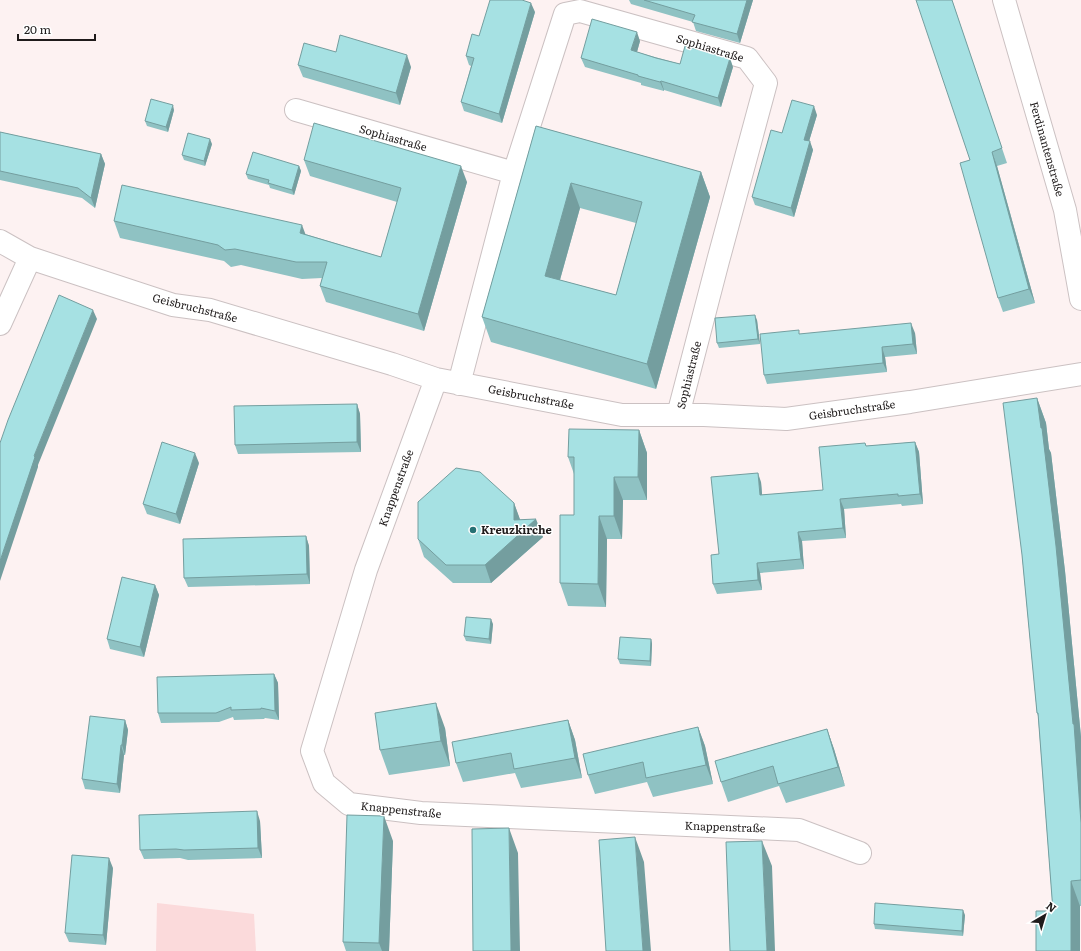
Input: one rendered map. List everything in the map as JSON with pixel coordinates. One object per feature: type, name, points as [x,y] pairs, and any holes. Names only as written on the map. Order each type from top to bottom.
[{"type":"street","name":"Ferdinantenstraße","points":[[1004,0],[1065,210],[1081,300]]},
{"type":"street","name":"Sophiastraße","points":[[459,384],[514,173],[565,14],[580,11],[747,58],[766,83],[678,415]]},
{"type":"street","name":"Sophiastraße","points":[[296,110],[514,173]]},
{"type":"street","name":"Geisbruchstraße","points":[[0,241],[30,258],[173,305],[210,310],[392,364],[436,379],[622,415],[704,415],[786,419],[910,402],[1081,374]]},
{"type":"street","points":[[0,324],[30,258]]},
{"type":"street","name":"Knappenstraße","points":[[436,379],[366,570],[312,751],[324,783],[349,804],[421,814],[799,830],[860,853]]},
{"type":"shaded area","points":[[157,903],[254,914],[256,951],[156,951]]},
{"type":"building","points":[[490,0],[522,0],[531,3],[499,114],[461,102],[474,58],[466,56],[472,34],[479,36]]},
{"type":"building","points":[[644,0],[747,0],[737,34],[692,22],[695,15]]},
{"type":"building","points":[[916,0],[952,0],[1002,148],[992,152],[1029,289],[998,298],[960,163],[970,160]]},
{"type":"building","points":[[592,19],[637,32],[631,50],[656,58],[680,64],[685,46],[730,58],[718,98],[661,81],[638,76],[581,58]]},
{"type":"building","points":[[340,35],[407,55],[396,93],[298,65],[304,43],[336,52]]},
{"type":"building","points":[[151,99],[173,105],[166,127],[145,121]]},
{"type":"building","points":[[792,100],[814,106],[804,140],[810,141],[791,208],[752,197],[771,130],[782,133]]},
{"type":"building","points":[[314,123],[461,166],[418,314],[320,286],[327,262],[296,262],[235,249],[225,250],[218,245],[114,221],[122,185],[302,225],[300,233],[381,257],[401,188],[304,160]]},
{"type":"building","points":[[536,126],[701,172],[647,364],[482,317]],"holes":[[[571,183],[642,202],[616,295],[545,276]]]},
{"type":"building","points":[[0,132],[101,154],[91,198],[78,188],[0,171]]},
{"type":"building","points":[[188,133],[210,139],[204,161],[182,155]]},
{"type":"building","points":[[253,152],[299,166],[292,190],[268,183],[269,180],[246,174]]},
{"type":"building","points":[[59,295],[93,310],[34,456],[35,457],[0,561],[0,443]]},
{"type":"building","points":[[755,315],[758,339],[717,343],[715,318]]},
{"type":"building","points":[[911,323],[913,344],[882,347],[883,363],[764,375],[760,334],[799,330],[799,334]]},
{"type":"building","points":[[1037,398],[1056,546],[1074,724],[1081,823],[1081,880],[1071,881],[1071,951],[1036,951],[1036,911],[1053,911],[1038,713],[1022,555],[1003,403]]},
{"type":"building","points":[[357,404],[357,442],[235,445],[234,406]]},
{"type":"building","points":[[569,429],[639,430],[638,477],[614,477],[614,516],[599,516],[598,584],[560,583],[560,515],[574,515],[574,457],[568,457]]},
{"type":"building","points":[[162,442],[195,453],[176,514],[143,504]]},
{"type":"building","points":[[915,442],[920,494],[898,496],[898,494],[840,499],[843,528],[798,532],[801,559],[757,563],[758,580],[713,584],[711,555],[719,554],[711,477],[758,473],[760,495],[823,490],[819,447],[865,443],[866,446]]},
{"type":"building","name":"Kreuzkirche","points":[[456,468],[480,472],[514,503],[514,520],[536,519],[485,565],[446,565],[418,539],[418,502]]},
{"type":"building","points":[[306,536],[307,574],[184,578],[183,539]]},
{"type":"building","points":[[122,577],[155,585],[140,647],[107,639]]},
{"type":"building","points":[[466,617],[491,619],[489,639],[464,636]]},
{"type":"building","points":[[620,637],[651,639],[650,661],[618,659]]},
{"type":"building","points":[[274,674],[275,711],[261,708],[231,710],[231,707],[216,713],[158,713],[157,677]]},
{"type":"building","points":[[436,703],[441,741],[380,750],[375,713]]},
{"type":"building","points":[[90,716],[125,720],[117,784],[82,779]]},
{"type":"building","points":[[568,720],[575,758],[514,769],[511,753],[456,763],[452,742]]},
{"type":"building","points":[[698,727],[706,765],[646,778],[643,762],[588,775],[583,754]]},
{"type":"building","points":[[827,729],[838,767],[778,784],[773,766],[721,782],[715,761]]},
{"type":"building","points":[[257,811],[258,848],[140,850],[139,815]]},
{"type":"building","points":[[347,815],[384,816],[379,943],[343,942]]},
{"type":"building","points":[[509,828],[511,951],[473,951],[472,829]]},
{"type":"building","points":[[635,837],[643,951],[606,951],[599,840]]},
{"type":"building","points":[[762,841],[767,951],[730,951],[726,842]]},
{"type":"building","points":[[72,855],[109,858],[103,935],[65,933]]},
{"type":"building","points":[[875,903],[963,910],[962,931],[874,924]]},
{"type":"place","name":"Kreuzkirche","points":[[473,530]]}]
